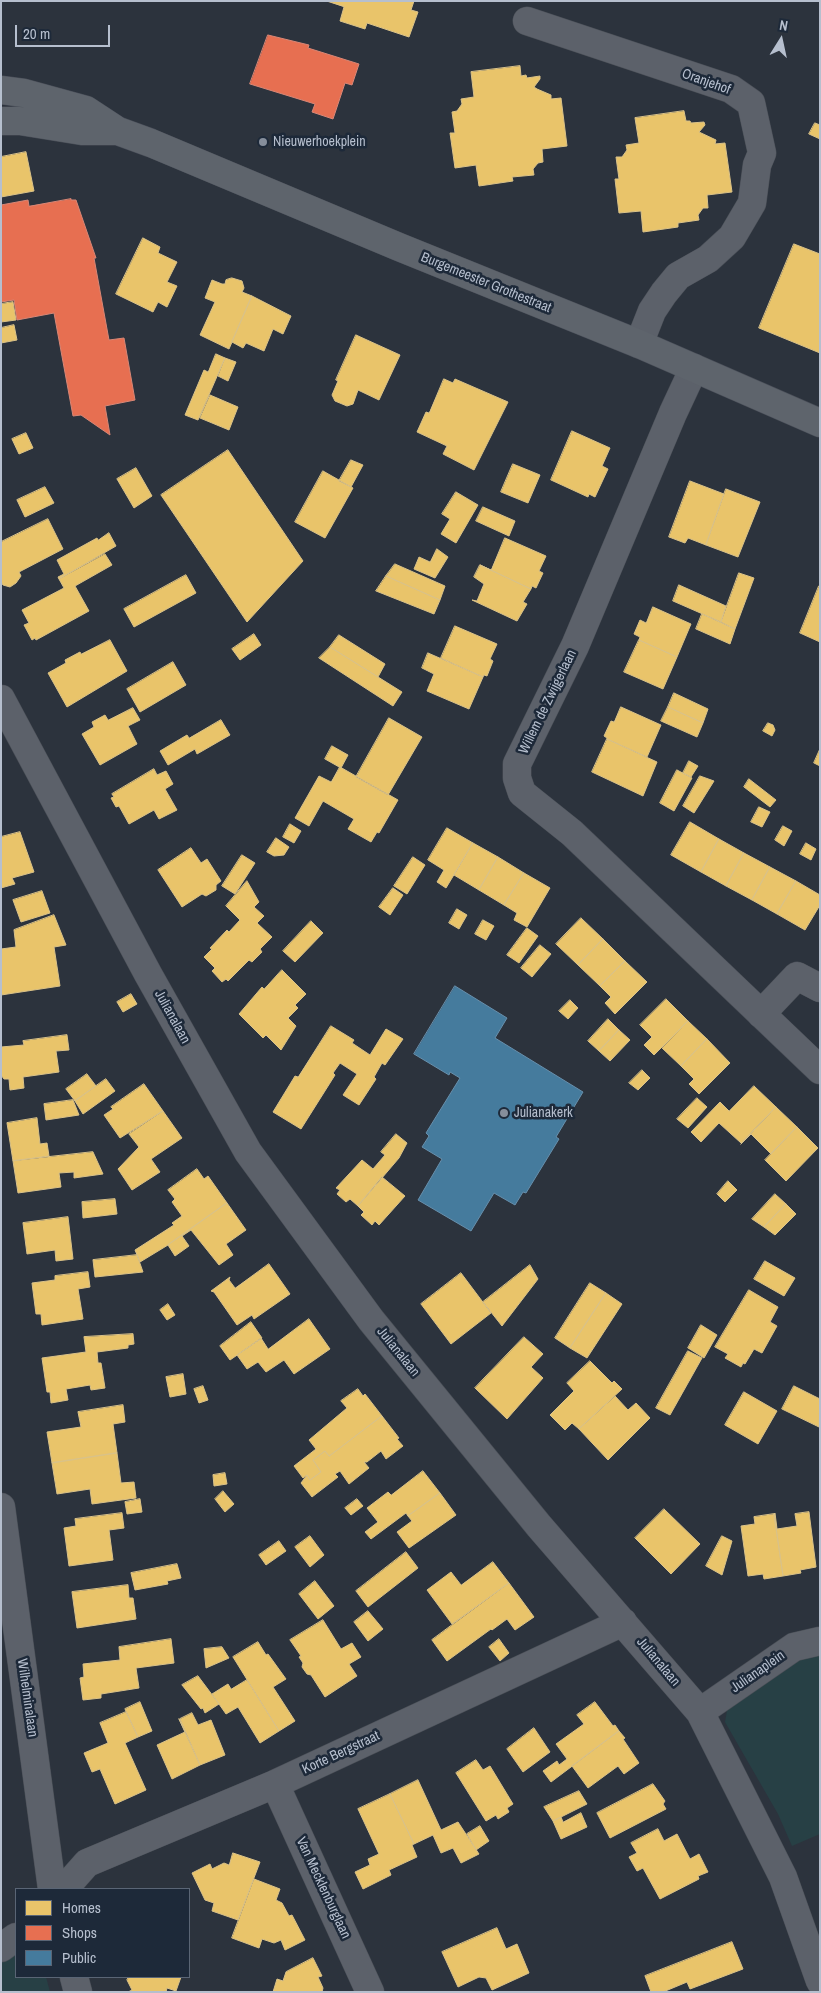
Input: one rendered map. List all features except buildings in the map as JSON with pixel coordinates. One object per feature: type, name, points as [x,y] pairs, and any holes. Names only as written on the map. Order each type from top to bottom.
[{"type":"main road","points":[[1,90],[24,93],[86,110],[118,132]]},
{"type":"main road","points":[[1,121],[20,121],[82,131],[118,132]]},
{"type":"main road","name":"Burgemeester Grothestraat","points":[[118,132],[151,143],[399,248],[639,344],[820,423]]},
{"type":"street","name":"Oranjehof","points":[[527,21],[731,89],[751,103],[762,153],[757,165],[752,202],[732,236],[708,259],[678,276],[664,292],[652,311],[639,344]]},
{"type":"street","name":"Willem de Zwijgerlaan","points":[[694,368],[673,413],[576,646],[517,764],[517,778],[522,793],[572,833],[820,1070]]},
{"type":"street","name":"Julianalaan","points":[[1,699],[148,974],[248,1152],[371,1320],[540,1526],[700,1712],[783,1877],[820,1981]]},
{"type":"street","points":[[761,1014],[797,976],[820,988]]},
{"type":"street","name":"Wilhelminalaan","points":[[1,1507],[52,1888]]},
{"type":"street","name":"Korte Bergstraat","points":[[65,1888],[87,1863],[275,1784],[623,1622]]},
{"type":"street","name":"Julianaplein","points":[[700,1712],[794,1647],[820,1641]]},
{"type":"street","name":"Van Mecklenburglaan","points":[[275,1784],[370,1992]]},
{"type":"street","points":[[1,1948],[15,1938]]},
{"type":"street","points":[[74,1978],[78,1992]]},
{"type":"green space","points":[[820,1642],[820,1834],[792,1846],[778,1814],[725,1722],[730,1694]]},
{"type":"green space","points":[[15,1953],[15,1978],[46,1978],[50,1992],[1,1992],[1,1961]]},
{"type":"place","name":"Nieuwerhoekplein","points":[[263,142]]},
{"type":"place","name":"Julianakerk","points":[[504,1113]]}]
